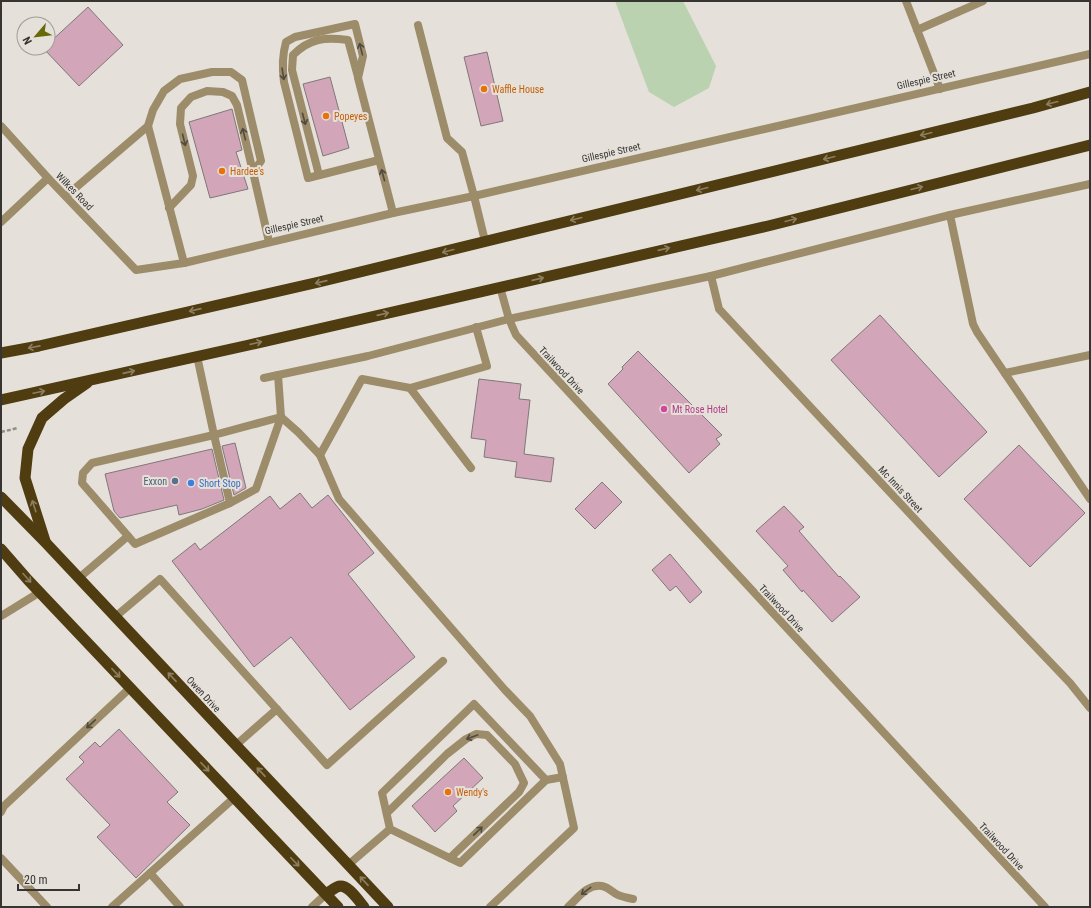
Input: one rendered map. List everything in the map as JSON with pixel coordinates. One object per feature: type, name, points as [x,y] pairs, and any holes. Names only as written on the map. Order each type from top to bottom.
[{"type":"highway","points":[[1,353],[319,282],[1026,110],[1090,92]]},
{"type":"highway","points":[[1,400],[768,226],[1090,145]]},
{"type":"highway","points":[[46,543],[25,478],[28,449],[42,418],[64,399],[91,380]]},
{"type":"highway","name":"Owen Drive","points":[[1,498],[46,543],[388,907]]},
{"type":"highway","points":[[1,549],[130,688],[338,907]]},
{"type":"highway","points":[[326,894],[338,886],[343,886],[347,888],[364,907]]},
{"type":"street","points":[[906,1],[940,89]]},
{"type":"street","points":[[917,30],[984,1]]},
{"type":"street","points":[[358,78],[363,56],[355,24],[295,37],[286,42],[283,51],[282,67],[284,82],[308,178],[379,160]]},
{"type":"street","points":[[418,25],[447,138],[462,152],[485,241]]},
{"type":"street","points":[[319,176],[292,70],[293,55],[312,40],[334,38],[348,40],[393,212]]},
{"type":"street","name":"Gillespie Street","points":[[136,270],[184,263],[393,212],[474,196],[1090,54]]},
{"type":"street","points":[[184,263],[148,126],[153,110],[164,91],[180,79],[212,72],[231,72],[242,80],[261,161],[254,172]]},
{"type":"street","points":[[169,208],[191,185],[193,176],[180,124],[181,108],[191,97],[207,91],[223,92],[232,96],[237,105],[254,172],[269,242]]},
{"type":"street","name":"Wilkes Road","points":[[1,126],[48,178],[136,270]]},
{"type":"street","points":[[66,196],[148,126]]},
{"type":"street","points":[[1,222],[48,178]]},
{"type":"street","points":[[264,378],[368,356],[476,327],[711,276],[950,215],[1090,184]]},
{"type":"street","points":[[950,215],[973,324],[1090,500]]},
{"type":"street","name":"Mc Innis Street","points":[[711,276],[720,309],[955,562],[1070,683],[1090,708]]},
{"type":"street","name":"Trailwood Drive","points":[[500,288],[509,320],[516,335],[1045,907]]},
{"type":"street","points":[[320,455],[362,379],[410,388],[487,366],[476,327]]},
{"type":"street","points":[[1005,373],[1090,355]]},
{"type":"street","points":[[197,356],[230,503]]},
{"type":"street","points":[[278,375],[281,417],[256,489],[230,503],[135,544],[82,483],[83,473],[92,462],[214,435],[281,417]]},
{"type":"street","points":[[410,388],[471,468]]},
{"type":"street","points":[[281,417],[320,455],[339,499],[505,690],[530,716],[560,764],[574,828],[490,907]]},
{"type":"street","points":[[79,578],[128,536]]},
{"type":"street","points":[[115,617],[160,579],[327,765],[443,660]]},
{"type":"street","points":[[1,616],[40,592]]},
{"type":"street","points":[[1,812],[4,806],[130,688]]},
{"type":"street","points":[[390,829],[382,793],[474,704],[546,780]]},
{"type":"street","points":[[236,745],[277,709]]},
{"type":"street","points":[[386,813],[447,754],[466,739],[476,734],[487,735],[515,764],[524,783],[519,792],[450,858]]},
{"type":"street","points":[[390,829],[460,863],[546,780],[563,777]]},
{"type":"street","points":[[112,907],[234,798]]},
{"type":"street","points":[[348,865],[390,829]]},
{"type":"street","points":[[2,859],[48,907]]},
{"type":"street","points":[[150,873],[180,907]]},
{"type":"street","points":[[568,907],[586,890],[593,886],[601,886],[610,889],[618,895],[633,899]]},
{"type":"street","points":[[312,907],[326,894]]},
{"type":"path","points":[[1,432],[18,428]]},
{"type":"green space","points":[[615,1],[683,1],[716,66],[709,88],[674,107],[649,92]]},
{"type":"building","points":[[88,7],[123,45],[79,86],[51,56],[56,56],[56,37]]},
{"type":"building","name":"Waffle House","points":[[487,52],[503,121],[481,126],[464,57]]},
{"type":"building","name":"Popeyes","points":[[330,77],[349,148],[323,156],[303,84]]},
{"type":"building","name":"Hardee's","points":[[232,109],[242,150],[236,152],[248,189],[210,198],[189,122]]},
{"type":"building","points":[[880,315],[987,432],[939,477],[831,360]]},
{"type":"building","name":"Mt Rose Hotel","points":[[638,351],[722,435],[716,439],[720,444],[689,473],[608,384]]},
{"type":"building","points":[[479,379],[521,384],[519,399],[530,400],[524,454],[554,458],[551,482],[515,477],[517,462],[484,457],[486,440],[471,438]]},
{"type":"building","points":[[235,443],[246,488],[234,495],[222,446]]},
{"type":"building","points":[[1019,445],[1085,513],[1030,567],[964,499]]},
{"type":"building","name":"Exxon","points":[[212,449],[224,500],[202,509],[179,515],[177,505],[120,518],[114,511],[105,474]]},
{"type":"building","points":[[602,482],[622,502],[595,529],[575,509]]},
{"type":"building","points":[[300,493],[312,508],[328,495],[374,553],[348,574],[415,657],[350,710],[291,637],[254,667],[172,561],[195,543],[200,550],[270,496],[280,509]]},
{"type":"building","points":[[784,506],[804,527],[799,531],[839,577],[840,576],[860,597],[832,622],[803,590],[802,592],[783,570],[788,566],[756,531]]},
{"type":"building","points":[[670,554],[702,592],[690,603],[676,586],[670,591],[652,570]]},
{"type":"building","points":[[119,729],[178,792],[167,802],[190,825],[136,878],[97,837],[110,825],[66,779],[84,762],[79,757],[95,742],[100,747]]},
{"type":"building","name":"Wendy's","points":[[464,758],[483,778],[453,806],[457,811],[435,832],[412,806]]},
{"type":"place","name":"Waffle House","points":[[484,89]]},
{"type":"place","name":"Popeyes","points":[[326,116]]},
{"type":"place","name":"Hardee's","points":[[222,171]]},
{"type":"place","name":"Mt Rose Hotel","points":[[664,409]]},
{"type":"place","name":"Exxon","points":[[175,481]]},
{"type":"place","name":"Short Stop","points":[[191,483]]},
{"type":"place","name":"Wendy's","points":[[448,792]]}]
